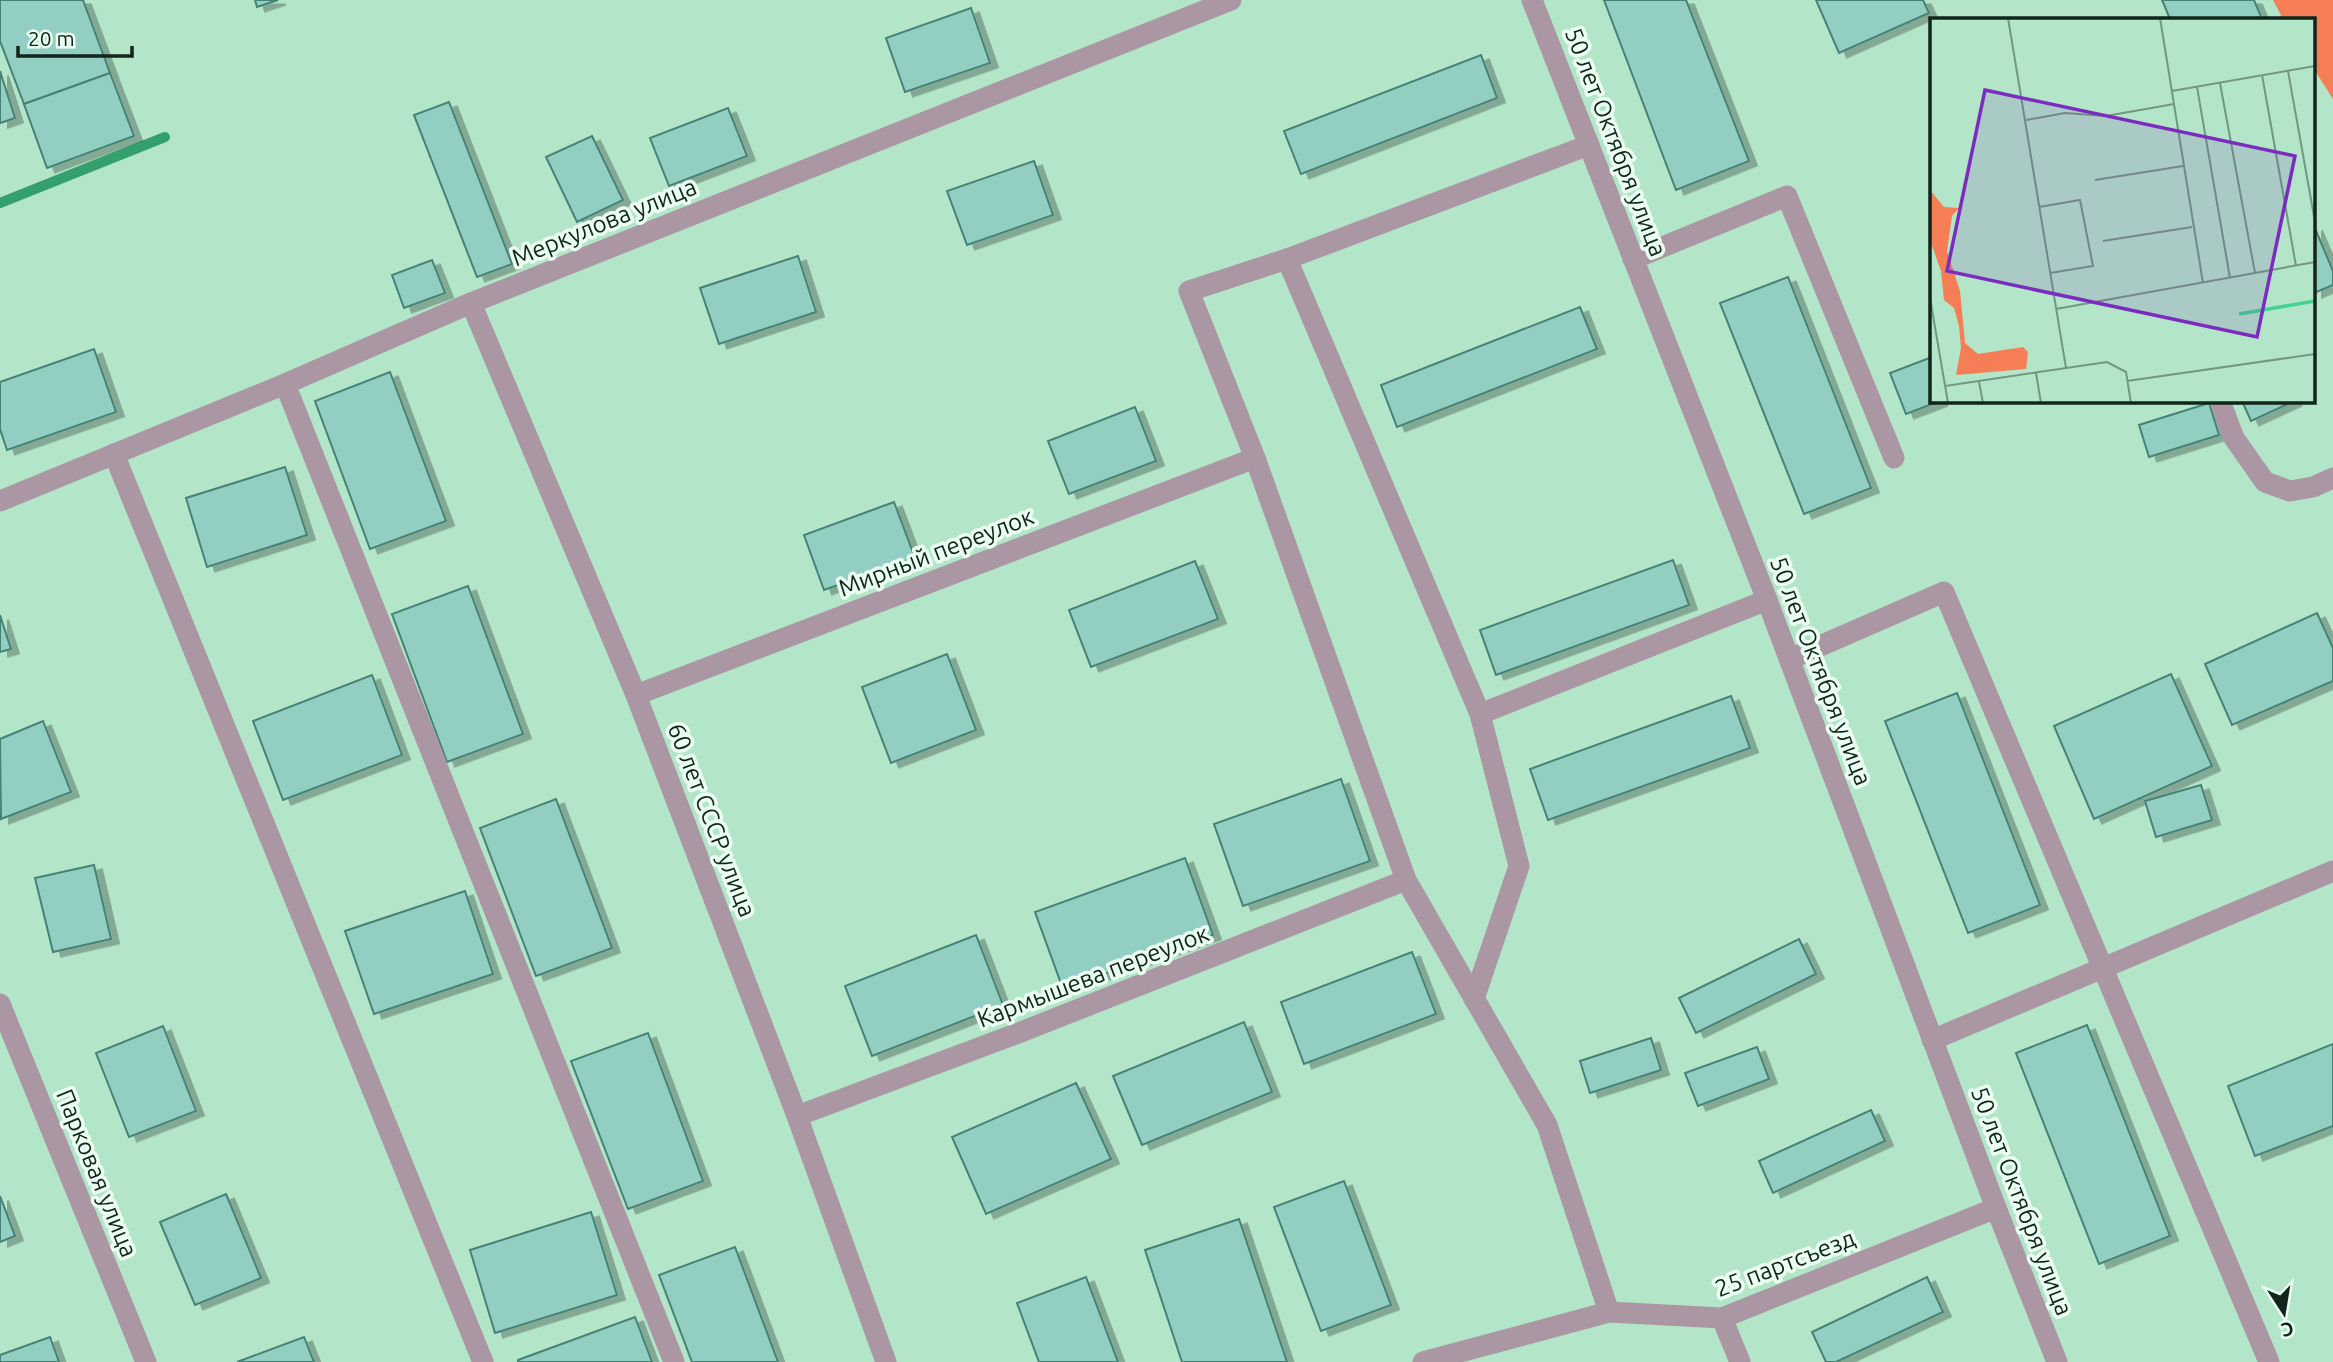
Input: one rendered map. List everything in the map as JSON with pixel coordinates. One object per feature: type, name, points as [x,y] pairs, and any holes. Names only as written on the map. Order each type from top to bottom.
[{"type":"street","name":"Меркулова улица","points":[[0,501],[285,384],[471,303],[1231,0]]},
{"type":"street","name":"50 лет Октября улица","points":[[1532,0],[1790,659],[1996,1208],[2057,1362]]},
{"type":"street","points":[[1589,145],[1287,260],[1189,291],[1255,458],[1406,880],[1547,1125],[1609,1312]]},
{"type":"street","points":[[1633,259],[1787,196],[1894,457]]},
{"type":"street","points":[[1287,260],[1480,714],[1519,866],[1474,999]]},
{"type":"street","name":"60 лет СССР улица","points":[[471,303],[636,695],[797,1116],[886,1362]]},
{"type":"street","points":[[285,384],[674,1362]]},
{"type":"street","points":[[2220,402],[2234,438],[2265,482],[2290,491],[2313,487],[2333,478]]},
{"type":"street","points":[[114,454],[484,1362]]},
{"type":"street","name":"Мирный переулок","points":[[636,695],[1255,458]]},
{"type":"street","points":[[1790,659],[1944,592],[2269,1362]]},
{"type":"street","points":[[1480,714],[1767,600]]},
{"type":"street","points":[[1933,1040],[2333,871]]},
{"type":"street","name":"Кармышева переулок","points":[[797,1116],[1021,1032],[1406,880]]},
{"type":"street","name":"Парковая улица","points":[[0,1004],[146,1362]]},
{"type":"street","name":"25 партсъезд","points":[[1423,1362],[1609,1312],[1722,1318],[1996,1208]]},
{"type":"street","points":[[1722,1318],[1740,1362]]},
{"type":"shaded area","points":[[2273,0],[2333,0],[2333,99],[2316,72],[2316,18],[2282,18]]},
{"type":"building","points":[[0,0],[83,0],[110,73],[24,104],[0,41]]},
{"type":"building","points":[[255,0],[278,0],[257,7]]},
{"type":"building","points":[[1604,0],[1686,0],[1749,161],[1676,190]]},
{"type":"building","points":[[1816,0],[1923,0],[1929,13],[1839,53]]},
{"type":"building","points":[[2162,0],[2254,0],[2262,18],[2170,18]]},
{"type":"building","points":[[971,8],[990,63],[905,92],[886,38]]},
{"type":"building","points":[[1481,55],[1497,98],[1301,174],[1284,131]]},
{"type":"building","points":[[0,71],[15,118],[0,123]]},
{"type":"building","points":[[110,73],[134,136],[47,168],[24,104]]},
{"type":"building","points":[[449,102],[512,264],[477,277],[414,115]]},
{"type":"building","points":[[728,108],[747,156],[669,186],[650,138]]},
{"type":"building","points":[[592,136],[623,200],[577,222],[546,157]]},
{"type":"building","points":[[1034,161],[1053,215],[967,245],[947,191]]},
{"type":"building","points":[[2316,231],[2333,271],[2333,285],[2316,292]]},
{"type":"building","points":[[798,256],[816,312],[719,344],[700,288]]},
{"type":"building","points":[[432,260],[445,293],[404,308],[392,275]]},
{"type":"building","points":[[1788,277],[1871,488],[1804,514],[1720,303]]},
{"type":"building","points":[[1580,307],[1597,349],[1397,427],[1381,385]]},
{"type":"building","points":[[94,349],[116,412],[7,450],[0,429],[0,382]]},
{"type":"building","points":[[1930,358],[1930,402],[1937,402],[1906,414],[1890,373]]},
{"type":"building","points":[[390,372],[446,521],[370,549],[315,401]]},
{"type":"building","points":[[2242,402],[2292,402],[2251,421]]},
{"type":"building","points":[[2209,403],[2219,435],[2149,457],[2139,425]]},
{"type":"building","points":[[1135,407],[1156,461],[1069,494],[1048,441]]},
{"type":"building","points":[[285,467],[307,535],[207,567],[186,498]]},
{"type":"building","points":[[894,502],[915,558],[824,590],[804,535]]},
{"type":"building","points":[[1673,560],[1689,605],[1496,675],[1480,630]]},
{"type":"building","points":[[1195,561],[1218,619],[1091,667],[1069,610]]},
{"type":"building","points":[[468,586],[523,734],[447,762],[392,614]]},
{"type":"building","points":[[2317,613],[2333,648],[2333,681],[2232,725],[2205,664]]},
{"type":"building","points":[[0,615],[11,649],[0,652]]},
{"type":"building","points":[[947,654],[976,730],[891,763],[862,687]]},
{"type":"building","points":[[2171,674],[2212,766],[2094,819],[2054,726]]},
{"type":"building","points":[[372,675],[402,755],[283,800],[253,721]]},
{"type":"building","points":[[1957,693],[2040,905],[1968,933],[1885,721]]},
{"type":"building","points":[[1731,696],[1750,748],[1548,820],[1530,769]]},
{"type":"building","points":[[43,721],[71,792],[1,819],[0,739]]},
{"type":"building","points":[[1341,779],[1370,861],[1243,906],[1214,824]]},
{"type":"building","points":[[2201,785],[2212,820],[2156,837],[2145,801]]},
{"type":"building","points":[[556,799],[612,948],[536,976],[480,828]]},
{"type":"building","points":[[1185,858],[1213,935],[1063,989],[1035,912]]},
{"type":"building","points":[[94,865],[111,939],[53,952],[35,878]]},
{"type":"building","points":[[465,891],[493,974],[374,1014],[345,931]]},
{"type":"building","points":[[976,935],[1003,1005],[872,1056],[845,986]]},
{"type":"building","points":[[1799,939],[1816,974],[1696,1033],[1679,998]]},
{"type":"building","points":[[1412,952],[1436,1014],[1304,1064],[1281,1002]]},
{"type":"building","points":[[1244,1022],[1272,1092],[1142,1145],[1113,1076]]},
{"type":"building","points":[[2087,1025],[2170,1236],[2099,1264],[2016,1053]]},
{"type":"building","points":[[163,1026],[196,1111],[129,1137],[96,1053]]},
{"type":"building","points":[[648,1033],[703,1181],[628,1209],[571,1061]]},
{"type":"building","points":[[1651,1038],[1661,1070],[1590,1093],[1580,1061]]},
{"type":"building","points":[[2333,1044],[2333,1126],[2255,1156],[2228,1086]]},
{"type":"building","points":[[1757,1047],[1769,1079],[1698,1106],[1685,1073]]},
{"type":"building","points":[[1076,1083],[1111,1159],[986,1214],[952,1137]]},
{"type":"building","points":[[1871,1110],[1885,1141],[1773,1193],[1759,1161]]},
{"type":"building","points":[[1344,1181],[1391,1305],[1321,1331],[1274,1207]]},
{"type":"building","points":[[226,1194],[261,1278],[195,1305],[160,1222]]},
{"type":"building","points":[[0,1196],[15,1236],[0,1242]]},
{"type":"building","points":[[591,1212],[617,1295],[495,1333],[470,1250]]},
{"type":"building","points":[[1239,1219],[1287,1362],[1182,1362],[1145,1250]]},
{"type":"building","points":[[735,1247],[778,1362],[692,1362],[659,1275]]},
{"type":"building","points":[[1086,1277],[1118,1362],[1039,1362],[1017,1303]]},
{"type":"building","points":[[1927,1277],[1943,1312],[1836,1362],[1826,1362],[1812,1332]]},
{"type":"building","points":[[635,1317],[652,1362],[518,1362],[518,1360]]},
{"type":"building","points":[[50,1337],[59,1362],[0,1362],[0,1355]]},
{"type":"building","points":[[304,1337],[314,1362],[237,1362]]},
{"type":"waterway","points":[[0,203],[165,137]]}]
